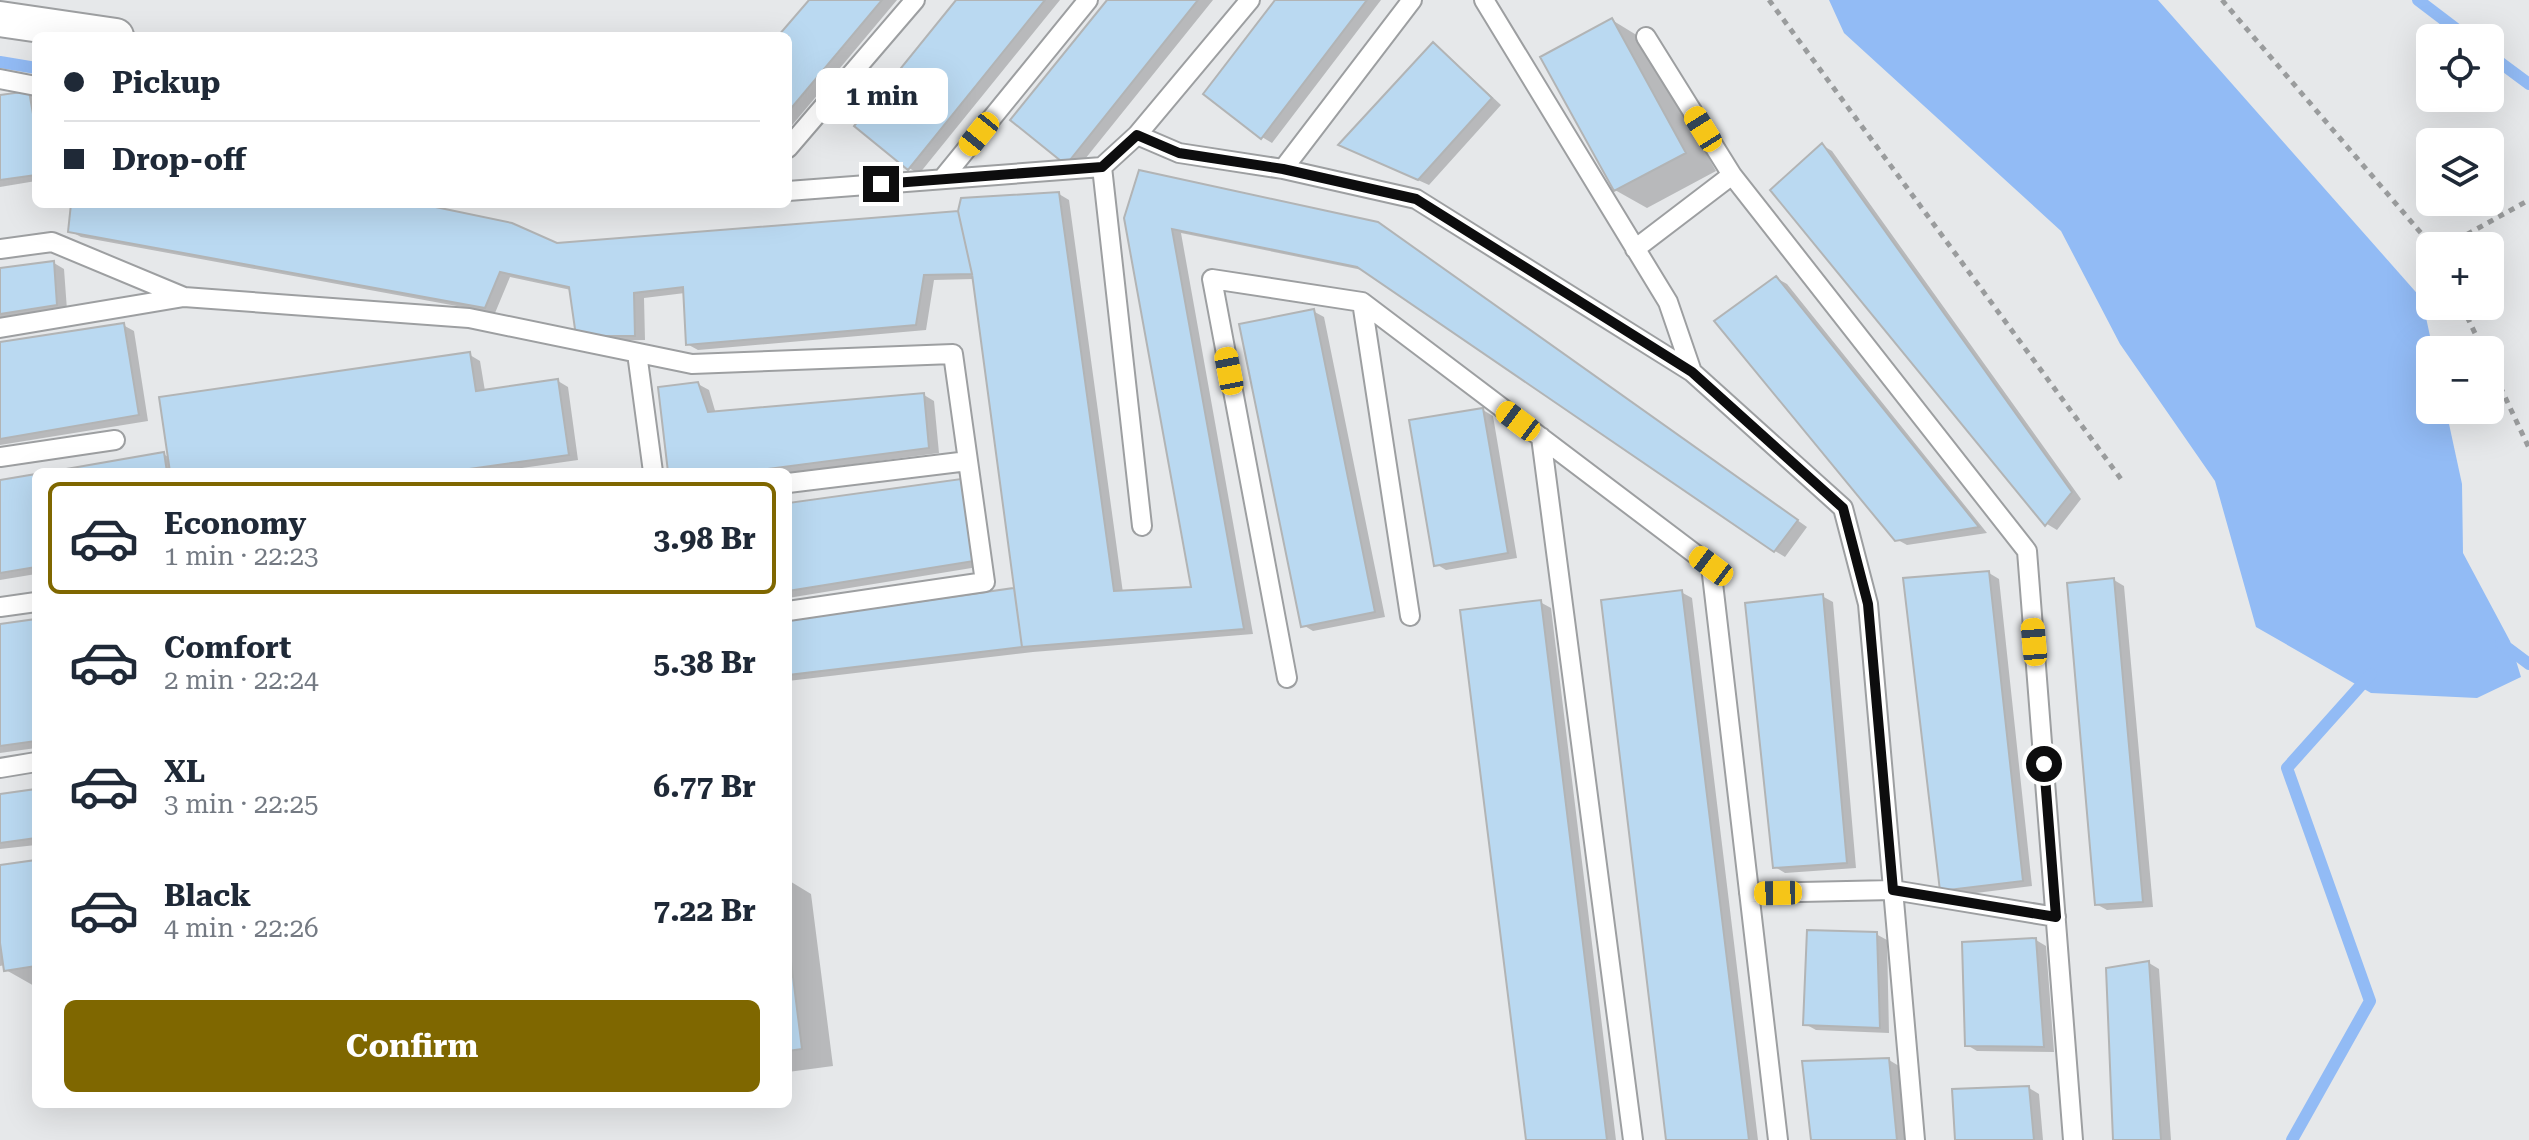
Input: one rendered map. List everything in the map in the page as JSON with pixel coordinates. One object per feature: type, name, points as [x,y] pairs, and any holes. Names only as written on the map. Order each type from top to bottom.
[{"type":"street","points":[[0,19],[89,32]]},
{"type":"lane","points":[[792,143],[915,0]]},
{"type":"lane","points":[[943,178],[1088,0]]},
{"type":"lane","points":[[792,191],[1102,167],[1137,135],[1250,0]]},
{"type":"lane","points":[[1283,169],[1412,0]]},
{"type":"lane","points":[[1484,0],[1668,302],[1692,372]]},
{"type":"lane","points":[[1646,37],[1732,175],[2027,551],[2073,1140]]},
{"type":"lane","points":[[0,79],[32,85]]},
{"type":"lane","points":[[1137,135],[1179,153],[1283,169],[1416,199],[1692,372],[1843,508],[1868,604],[1915,1140]]},
{"type":"lane","points":[[1102,167],[1142,526]]},
{"type":"lane","points":[[1635,249],[1732,175]]},
{"type":"lane","points":[[0,249],[52,242],[184,297]]},
{"type":"lane","points":[[1287,678],[1212,279],[1362,302],[1711,566],[1778,1140]]},
{"type":"lane","points":[[0,328],[184,297],[469,318],[692,364],[953,354],[985,582],[792,610]]},
{"type":"lane","points":[[1362,302],[1410,616]]},
{"type":"lane","points":[[637,353],[652,468]]},
{"type":"lane","points":[[1541,437],[1633,1140]]},
{"type":"lane","points":[[0,457],[115,440]]},
{"type":"lane","points":[[792,483],[968,461]]},
{"type":"lane","points":[[0,607],[32,603]]},
{"type":"lane","points":[[0,768],[32,763]]},
{"type":"lane","points":[[1749,893],[1893,890],[2056,917]]},
{"type":"path","points":[[1769,0],[2121,479]]},
{"type":"path","points":[[2222,0],[2420,232]]},
{"type":"path","points":[[2471,232],[2529,200]]},
{"type":"path","points":[[2504,395],[2529,448]]},
{"type":"water","points":[[1829,0],[2158,0],[2416,292],[2416,320],[2427,320],[2430,336],[2416,336],[2416,424],[2449,424],[2462,484],[2463,553],[2510,641],[2521,677],[2477,698],[2371,693],[2256,627],[2215,481],[2120,344],[2061,231],[1844,33]]},
{"type":"building","points":[[809,0],[882,0],[792,107],[792,32],[781,32]]},
{"type":"building","points":[[956,0],[1045,0],[908,170],[854,126]]},
{"type":"building","points":[[1107,0],[1198,0],[1066,165],[1010,120]]},
{"type":"building","points":[[1275,0],[1367,0],[1261,139],[1203,94]]},
{"type":"building","points":[[1612,18],[1686,153],[1614,191],[1540,57]]},
{"type":"building","points":[[1433,42],[1492,98],[1418,180],[1338,145]]},
{"type":"building","points":[[29,91],[32,176],[0,180],[0,95]]},
{"type":"building","points":[[1822,143],[2072,492],[2045,526],[1770,190]]},
{"type":"building","points":[[1139,170],[1378,222],[1798,520],[1774,552],[1357,267],[1172,229],[1244,629],[1022,647],[972,274],[958,211],[961,198],[1059,192],[1114,591],[1191,587],[1124,218]]},
{"type":"building","points":[[71,208],[440,208],[512,223],[557,243],[958,211],[972,274],[924,275],[916,325],[686,345],[683,287],[634,293],[635,336],[576,336],[569,287],[500,272],[485,308],[68,232]]},
{"type":"building","points":[[54,261],[57,305],[0,314],[0,268]]},
{"type":"building","points":[[1776,276],[1979,527],[1895,541],[1714,321]]},
{"type":"building","points":[[1314,309],[1375,612],[1301,627],[1239,324]]},
{"type":"building","points":[[124,323],[139,415],[0,439],[0,342]]},
{"type":"building","points":[[470,352],[476,391],[558,379],[569,455],[476,468],[169,468],[159,397]]},
{"type":"building","points":[[698,382],[708,412],[924,393],[929,448],[775,468],[668,468],[658,387]]},
{"type":"building","points":[[1483,408],[1508,553],[1434,566],[1409,420]]},
{"type":"building","points":[[164,452],[166,468],[72,468]]},
{"type":"building","points":[[32,475],[32,568],[0,573],[0,480]]},
{"type":"building","points":[[961,479],[980,560],[792,590],[792,502]]},
{"type":"building","points":[[1989,571],[2023,881],[1940,891],[1903,578]]},
{"type":"building","points":[[2114,578],[2143,902],[2095,905],[2067,583]]},
{"type":"building","points":[[1014,588],[1022,647],[792,675],[792,619]]},
{"type":"building","points":[[1682,590],[1749,1140],[1666,1140],[1601,600]]},
{"type":"building","points":[[1823,594],[1847,863],[1773,868],[1745,603]]},
{"type":"building","points":[[1541,600],[1607,1140],[1526,1140],[1460,610]]},
{"type":"building","points":[[32,620],[32,742],[0,746],[0,624]]},
{"type":"building","points":[[32,790],[32,839],[0,843],[0,794]]},
{"type":"building","points":[[32,861],[32,967],[4,971],[0,943],[0,865]]},
{"type":"building","points":[[1807,930],[1877,932],[1880,1028],[1803,1025]]},
{"type":"building","points":[[2036,938],[2044,1047],[1965,1046],[1962,942]]},
{"type":"building","points":[[2149,961],[2161,1140],[2113,1140],[2106,968]]},
{"type":"building","points":[[792,969],[802,1049],[792,1050]]},
{"type":"building","points":[[1889,1058],[1897,1140],[1811,1140],[1802,1061]]},
{"type":"building","points":[[2029,1086],[2034,1140],[1955,1140],[1952,1089]]},
{"type":"waterway","points":[[2418,0],[2450,24]]},
{"type":"waterway","points":[[0,62],[32,67]]},
{"type":"waterway","points":[[2504,65],[2529,84]]},
{"type":"waterway","points":[[2501,643],[2529,664]]},
{"type":"waterway","points":[[2292,1140],[2370,1001],[2287,768],[2371,674]]},
{"type":"route","points":[[881,184],[1102,167],[1137,135],[1179,153],[1283,169],[1416,199],[1692,372],[1843,508],[1868,604],[1893,890],[2056,917],[2044,764]]}]
